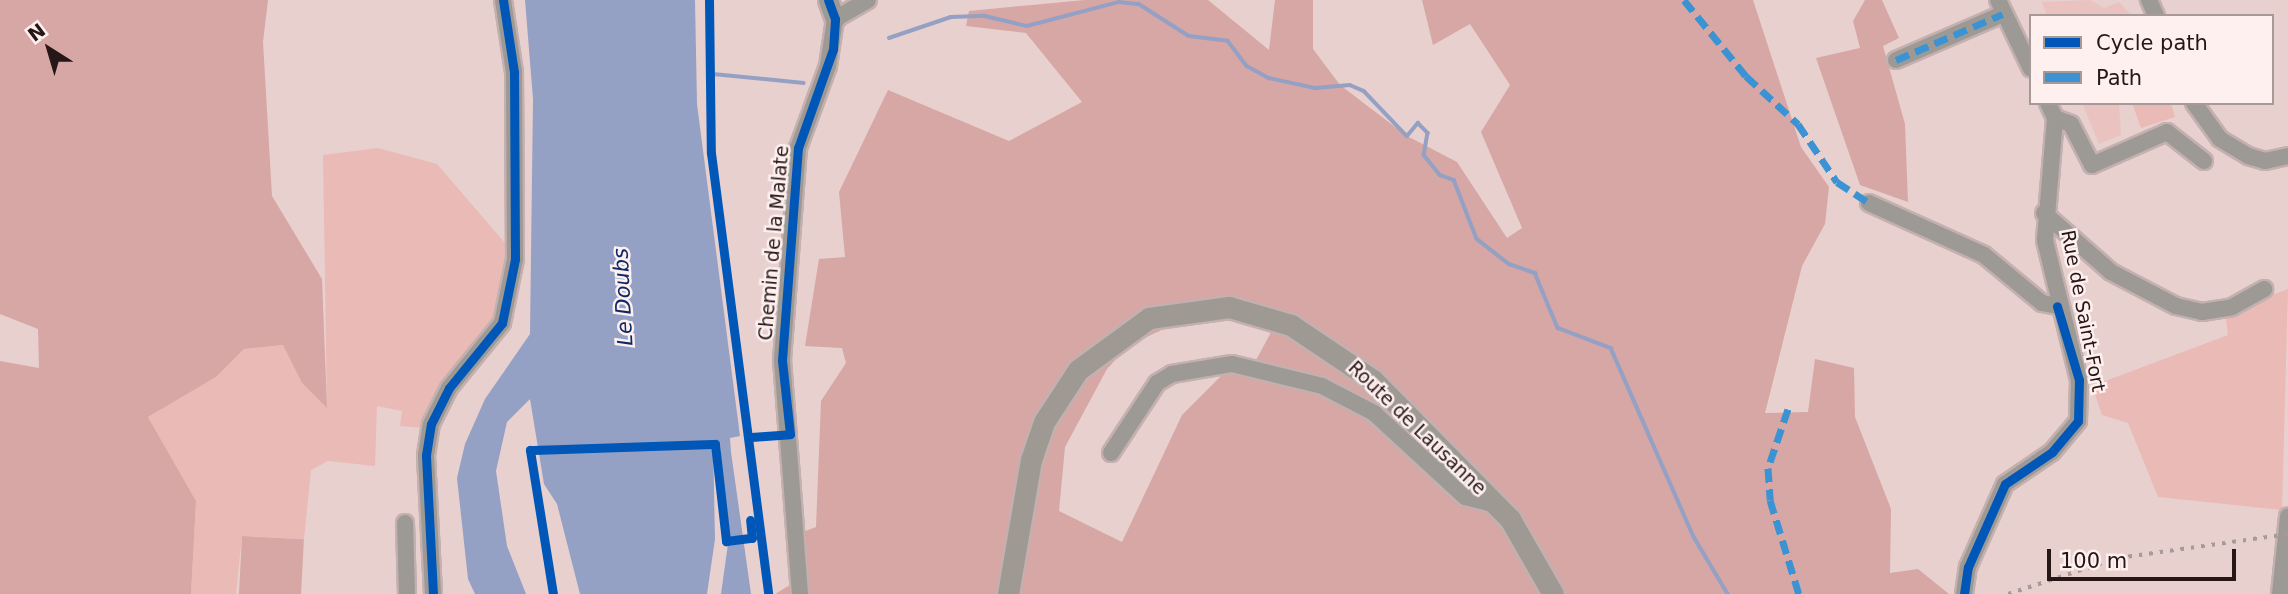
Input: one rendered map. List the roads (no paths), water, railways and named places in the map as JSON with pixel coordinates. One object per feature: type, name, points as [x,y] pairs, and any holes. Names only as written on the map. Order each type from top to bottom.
[{"type":"main road","name":"Route de Lausanne","points":[[1008,594],[1044,422],[1078,370],[1120,334],[1149,318],[1201,307],[1259,312],[1291,325],[1373,380],[1497,505],[1521,534],[1553,594]]},
{"type":"street","points":[[433,594],[426,455],[431,424],[449,388],[505,316],[515,259],[516,96],[503,0]]},
{"type":"street","points":[[828,0],[835,19],[868,0]]},
{"type":"street","points":[[1896,60],[2001,7],[2029,65]]},
{"type":"street","name":"Chemin de la Malate","points":[[800,594],[782,360],[798,148],[828,66],[835,19]]},
{"type":"street","points":[[2195,105],[2220,139],[2248,156],[2265,161],[2288,156]]},
{"type":"street","name":"Rue de Saint-Fort","points":[[1964,594],[1968,567],[2000,492],[2068,438],[2078,421],[2079,380],[2057,306],[2044,213],[2051,111],[2071,124],[2092,165],[2167,132],[2204,162]]},
{"type":"street","points":[[1868,203],[1997,262],[2042,303],[2057,306]]},
{"type":"street","points":[[2044,213],[2111,272],[2176,306],[2202,312],[2232,307],[2264,289]]},
{"type":"street","points":[[1111,453],[1157,383],[1172,374],[1232,364],[1322,386],[1374,414],[1465,497],[1497,505]]},
{"type":"street","points":[[2280,594],[2288,516]]},
{"type":"street","points":[[405,523],[407,594]]},
{"type":"water","name":"Le Doubs","points":[[525,0],[695,0],[697,104],[740,436],[730,438],[751,594],[721,594],[728,544],[720,443],[713,441],[715,539],[707,594],[580,594],[557,504],[544,484],[530,399],[507,422],[496,471],[507,546],[526,594],[475,594],[468,579],[457,478],[465,444],[485,399],[530,334],[533,99]]},
{"type":"waterway","points":[[889,38],[951,17],[985,16],[1027,26],[1119,2],[1139,4],[1189,36],[1228,41],[1247,66],[1269,78],[1315,88],[1350,85],[1364,91],[1407,136],[1418,123],[1428,133],[1424,155],[1440,175],[1454,180],[1477,239],[1509,264],[1535,273],[1558,328],[1611,348],[1694,537],[1728,594]]},
{"type":"waterway","points":[[713,74],[804,83]]},
{"type":"railway","points":[[2008,594],[2118,558],[2288,534]]}]
